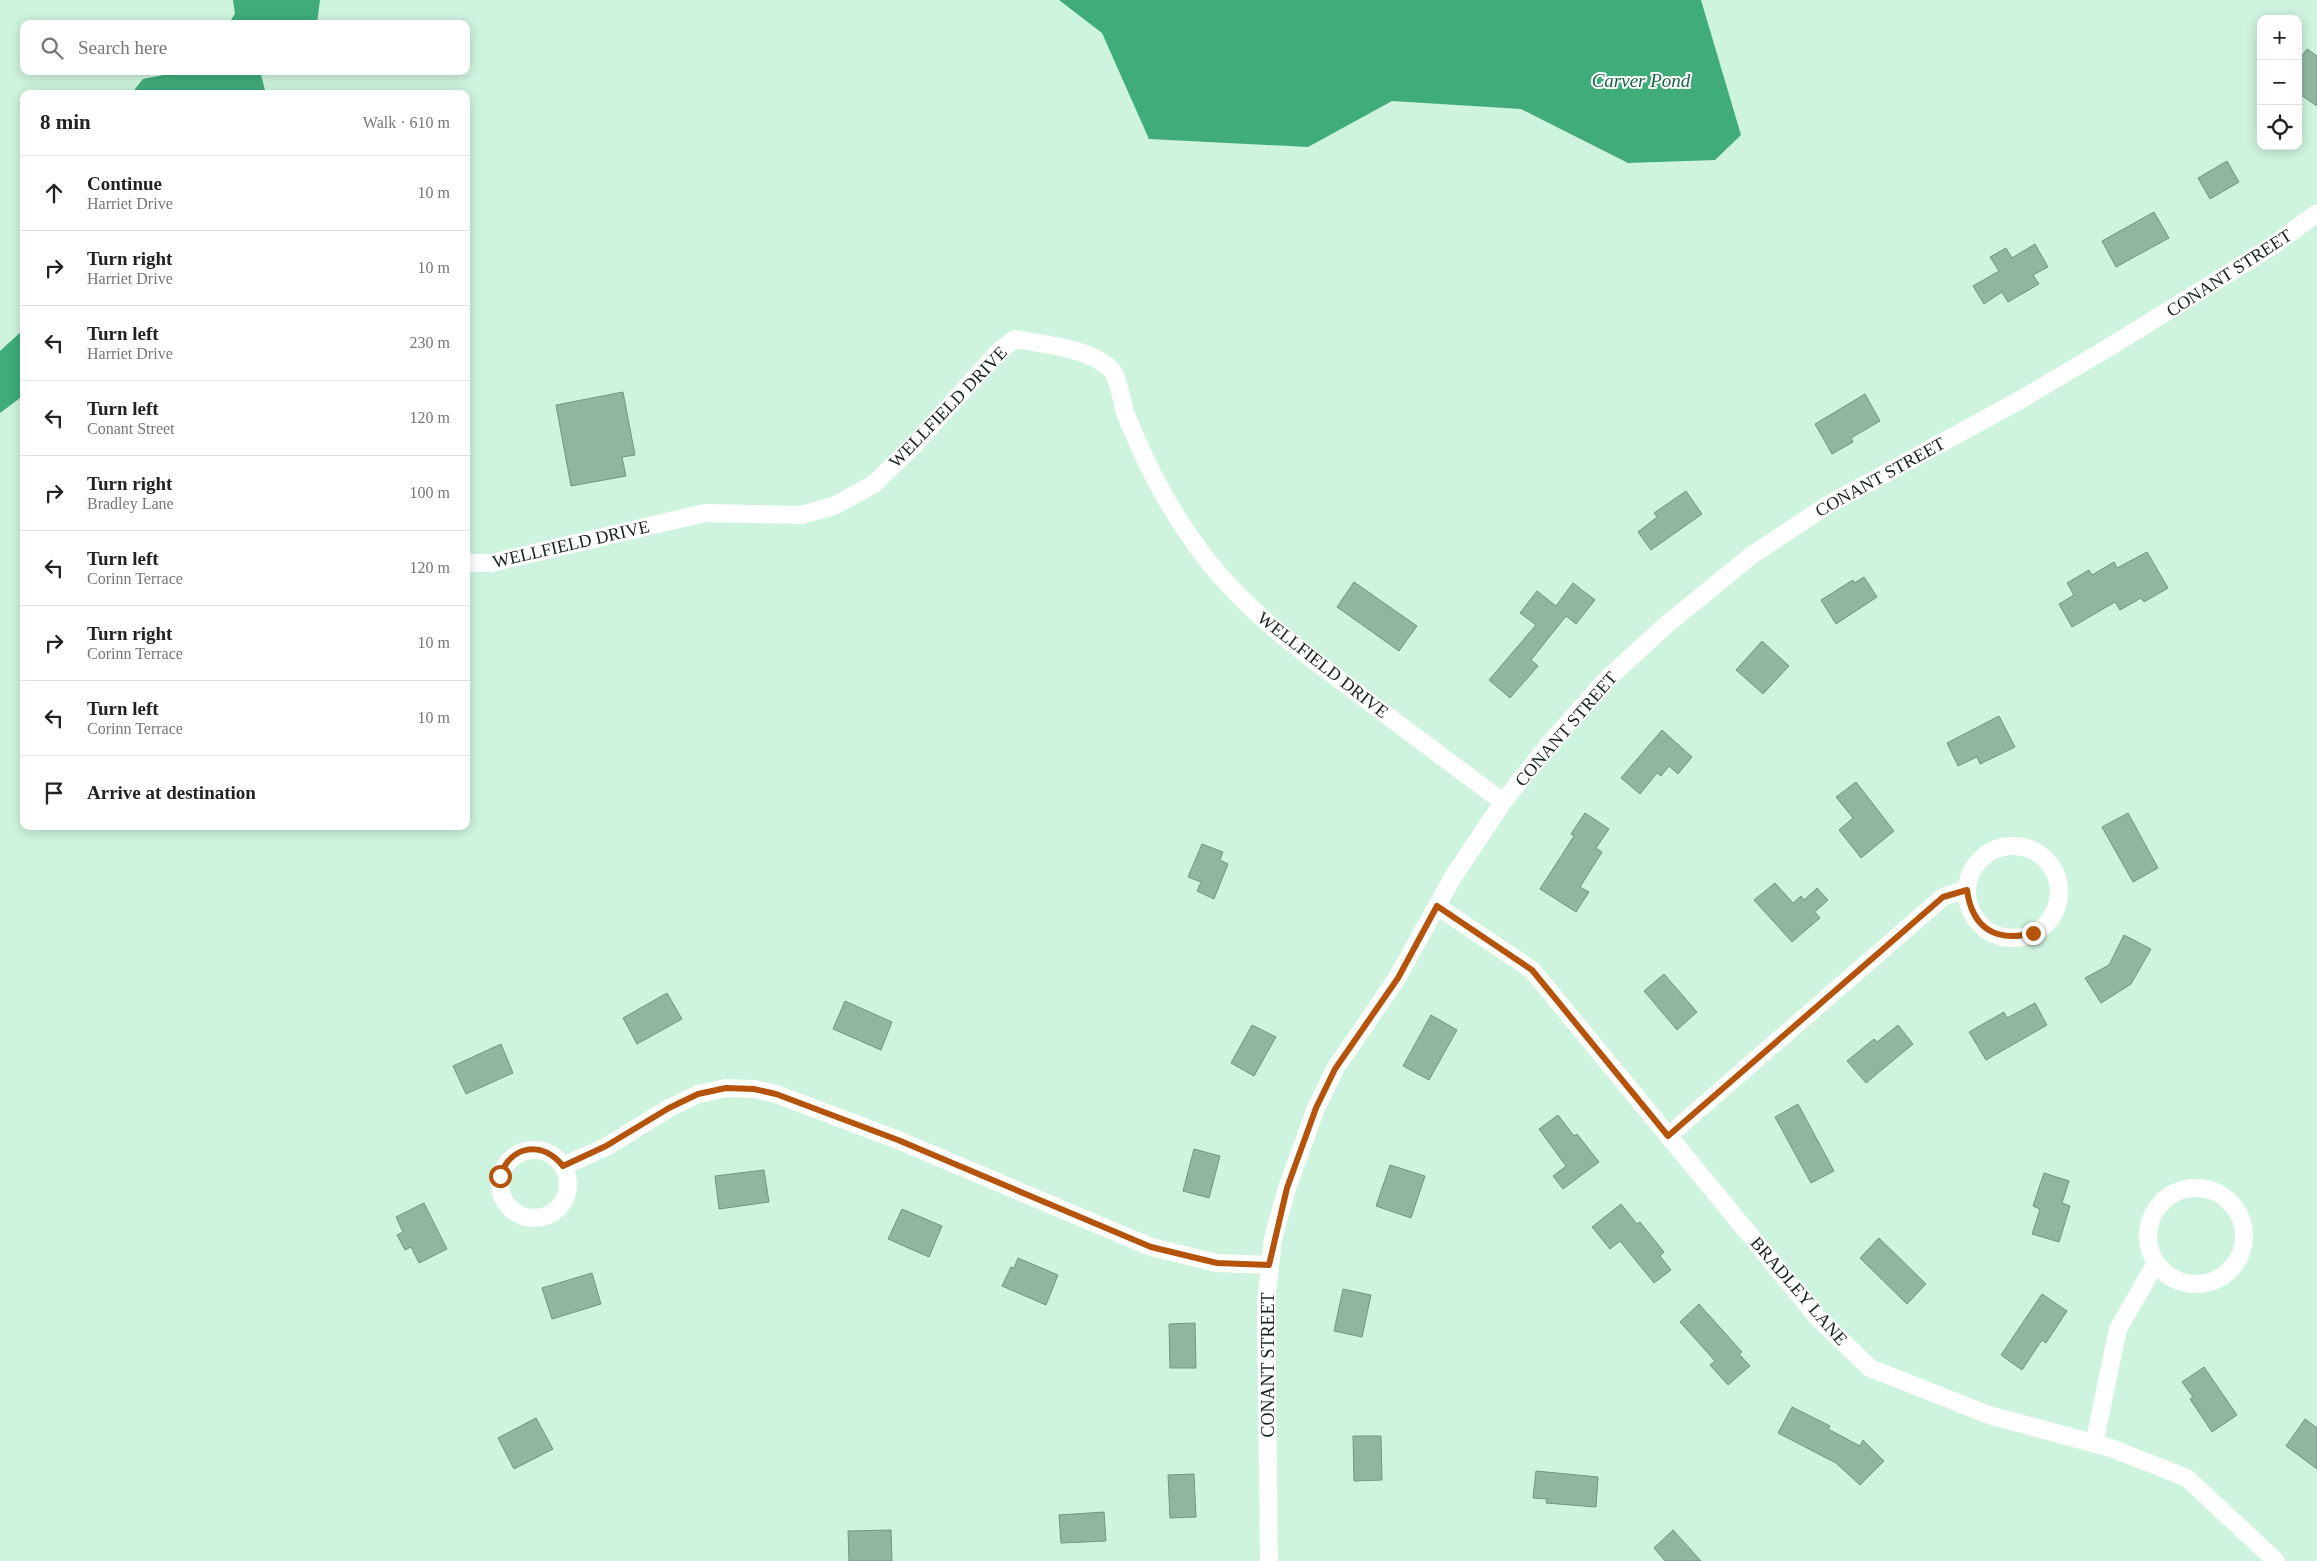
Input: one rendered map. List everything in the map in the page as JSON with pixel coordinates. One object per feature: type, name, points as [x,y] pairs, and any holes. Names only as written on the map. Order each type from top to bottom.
[{"type":"street","name":"CONANT STREET","points":[[1269,1561],[1266,1341],[1269,1265],[1287,1188],[1316,1108],[1335,1069],[1398,978],[1453,877],[1503,802],[1550,743],[1604,682],[1666,625],[1759,550],[1826,506],[2004,409],[2120,341],[2267,250],[2317,213]]},
{"type":"street","name":"WELLFIELD DRIVE","points":[[470,563],[491,563],[705,514],[801,515],[834,506],[874,484],[916,444],[1000,350],[1015,339],[1055,346],[1093,357],[1113,370],[1124,409],[1160,491],[1179,522],[1213,567],[1252,609],[1293,644],[1503,802]]},
{"type":"street","points":[[2015,846],[2029,848],[2042,856],[2052,866],[2058,881],[2059,896],[2055,911],[2046,924],[2033,933],[2018,937],[2002,936],[1987,930],[1976,919],[1969,905],[1967,890],[1970,876],[1977,863],[1987,853],[2000,847],[2015,846]]},
{"type":"street","points":[[1668,1136],[1943,897],[1967,890]]},
{"type":"street","name":"BRADLEY LANE","points":[[1437,906],[1532,970],[1818,1318],[1870,1368],[1989,1415],[2094,1444],[2187,1478],[2276,1561]]},
{"type":"street","points":[[563,1166],[606,1146],[655,1116],[698,1094],[726,1088],[754,1089],[776,1094],[898,1140],[1151,1247],[1217,1263],[1269,1265]]},
{"type":"street","points":[[2187,1189],[2203,1189],[2218,1193],[2231,1202],[2240,1216],[2244,1231],[2244,1247],[2238,1262],[2227,1273],[2213,1281],[2197,1284],[2181,1282],[2167,1274],[2156,1263],[2150,1249],[2150,1226],[2160,1204],[2172,1195],[2187,1189]]},
{"type":"street","points":[[2094,1444],[2118,1329],[2156,1263]]},
{"type":"water","points":[[233,0],[320,0],[317,20],[231,20],[235,14]]},
{"type":"water","name":"Carver Pond","points":[[1059,0],[1701,0],[1741,135],[1715,160],[1628,163],[1521,109],[1392,101],[1308,147],[1149,139],[1102,33]]},
{"type":"water","points":[[164,75],[261,75],[265,90],[134,90],[143,79]]},
{"type":"water","points":[[20,333],[20,398],[0,413],[0,351]]},
{"type":"building","points":[[2307,49],[2317,56],[2317,106],[2302,96],[2302,56]]},
{"type":"building","points":[[2227,161],[2239,182],[2210,199],[2198,178]]},
{"type":"building","points":[[2154,212],[2169,238],[2116,267],[2102,241]]},
{"type":"building","points":[[2035,244],[2048,267],[2033,275],[2039,284],[2008,302],[2002,292],[1984,304],[1973,286],[1999,271],[1990,257],[2006,248],[2012,258]]},
{"type":"building","points":[[623,392],[635,455],[622,457],[626,476],[571,486],[556,405]]},
{"type":"building","points":[[1865,394],[1880,421],[1851,438],[1853,442],[1832,454],[1815,424]]},
{"type":"building","points":[[1686,491],[1702,514],[1651,550],[1638,532],[1657,517],[1654,513]]},
{"type":"building","points":[[2147,552],[2168,588],[2144,602],[2141,598],[2120,610],[2115,602],[2072,627],[2059,604],[2074,595],[2067,583],[2089,570],[2092,575],[2114,562],[2117,568]]},
{"type":"building","points":[[1864,577],[1877,597],[1836,624],[1821,600],[1853,580],[1854,583]]},
{"type":"building","points":[[1354,582],[1417,626],[1399,651],[1337,607]]},
{"type":"building","points":[[1573,583],[1595,600],[1576,624],[1566,616],[1531,660],[1538,666],[1510,698],[1489,680],[1536,625],[1520,613],[1537,591],[1556,606]]},
{"type":"building","points":[[1762,641],[1789,666],[1763,694],[1736,670]]},
{"type":"building","points":[[1999,716],[2015,747],[1980,764],[1977,757],[1958,766],[1947,743]]},
{"type":"building","points":[[1662,730],[1692,757],[1678,774],[1669,766],[1661,776],[1657,773],[1640,794],[1621,778]]},
{"type":"building","points":[[1856,782],[1894,831],[1861,858],[1839,830],[1853,818],[1836,797]]},
{"type":"building","points":[[1585,813],[1609,829],[1596,848],[1602,852],[1580,887],[1589,892],[1576,912],[1540,889],[1574,836],[1571,834]]},
{"type":"building","points":[[2128,813],[2158,868],[2133,882],[2102,827]]},
{"type":"building","points":[[1202,844],[1223,852],[1220,860],[1228,864],[1214,899],[1197,891],[1201,882],[1188,877]]},
{"type":"building","points":[[1775,883],[1793,903],[1801,896],[1804,900],[1817,888],[1828,900],[1815,912],[1820,918],[1792,942],[1754,900]]},
{"type":"building","points":[[2124,935],[2151,949],[2131,984],[2101,1003],[2085,978],[2109,965]]},
{"type":"building","points":[[1664,974],[1697,1012],[1677,1030],[1644,991]]},
{"type":"building","points":[[667,993],[682,1019],[637,1044],[623,1018]]},
{"type":"building","points":[[845,1001],[892,1022],[881,1050],[833,1029]]},
{"type":"building","points":[[2035,1003],[2047,1025],[1986,1060],[1969,1032],[2004,1012],[2007,1018]]},
{"type":"building","points":[[1431,1015],[1457,1030],[1429,1080],[1403,1066]]},
{"type":"building","points":[[1252,1025],[1276,1037],[1254,1076],[1231,1063]]},
{"type":"building","points":[[1898,1025],[1913,1044],[1866,1083],[1847,1061],[1874,1039],[1877,1042]]},
{"type":"building","points":[[501,1044],[513,1073],[466,1094],[453,1066]]},
{"type":"building","points":[[1798,1104],[1834,1171],[1811,1183],[1775,1117]]},
{"type":"building","points":[[1558,1115],[1574,1136],[1577,1134],[1599,1162],[1563,1189],[1553,1176],[1566,1166],[1539,1129]]},
{"type":"building","points":[[1194,1149],[1220,1156],[1209,1198],[1183,1191]]},
{"type":"building","points":[[1390,1165],[1425,1176],[1411,1218],[1376,1206]]},
{"type":"building","points":[[764,1170],[769,1202],[719,1209],[715,1176]]},
{"type":"building","points":[[2044,1173],[2069,1181],[2062,1203],[2070,1206],[2059,1242],[2032,1234],[2040,1209],[2033,1206]]},
{"type":"building","points":[[424,1203],[447,1249],[419,1263],[411,1247],[405,1250],[397,1235],[403,1232],[396,1217]]},
{"type":"building","points":[[1621,1204],[1637,1224],[1640,1222],[1664,1252],[1660,1256],[1671,1270],[1654,1283],[1620,1241],[1610,1249],[1592,1227]]},
{"type":"building","points":[[902,1209],[942,1226],[929,1257],[888,1239]]},
{"type":"building","points":[[1879,1238],[1926,1284],[1907,1304],[1860,1258]]},
{"type":"building","points":[[1018,1258],[1058,1275],[1046,1305],[1002,1286],[1011,1267],[1014,1268]]},
{"type":"building","points":[[592,1273],[601,1304],[552,1319],[542,1288]]},
{"type":"building","points":[[1343,1289],[1371,1295],[1362,1337],[1334,1331]]},
{"type":"building","points":[[2042,1294],[2067,1311],[2046,1343],[2042,1340],[2022,1370],[2001,1355]]},
{"type":"building","points":[[1699,1304],[1742,1352],[1739,1354],[1750,1366],[1728,1385],[1710,1365],[1715,1361],[1680,1322]]},
{"type":"building","points":[[1195,1323],[1196,1368],[1170,1368],[1169,1324]]},
{"type":"building","points":[[2204,1367],[2237,1415],[2212,1432],[2190,1399],[2193,1397],[2182,1382]]},
{"type":"building","points":[[1792,1407],[1830,1426],[1828,1429],[1860,1446],[1863,1440],[1884,1461],[1860,1485],[1836,1463],[1778,1433]]},
{"type":"building","points":[[536,1418],[553,1449],[514,1469],[498,1438]]},
{"type":"building","points":[[2305,1419],[2317,1428],[2317,1469],[2286,1446]]},
{"type":"building","points":[[1353,1436],[1381,1436],[1382,1480],[1354,1481]]},
{"type":"building","points":[[1536,1471],[1598,1477],[1596,1507],[1546,1503],[1547,1499],[1533,1498]]},
{"type":"building","points":[[1194,1474],[1196,1517],[1170,1518],[1168,1475]]},
{"type":"building","points":[[1104,1512],[1106,1541],[1061,1543],[1059,1515]]},
{"type":"building","points":[[891,1530],[892,1561],[849,1561],[848,1531]]},
{"type":"building","points":[[1673,1530],[1701,1561],[1665,1561],[1654,1548]]},
{"type":"route","points":[[500,1176],[508,1160],[523,1150],[542,1150],[550,1153],[563,1166],[606,1146],[683,1100],[712,1089],[754,1089],[776,1094],[898,1140],[1151,1247],[1172,1254],[1217,1263],[1269,1265],[1273,1239],[1287,1188],[1316,1108],[1335,1069],[1398,978],[1437,906],[1532,970],[1668,1136],[1943,897],[1967,890],[1969,905],[1976,919],[1987,930],[2002,936],[2018,937],[2033,933]]}]
